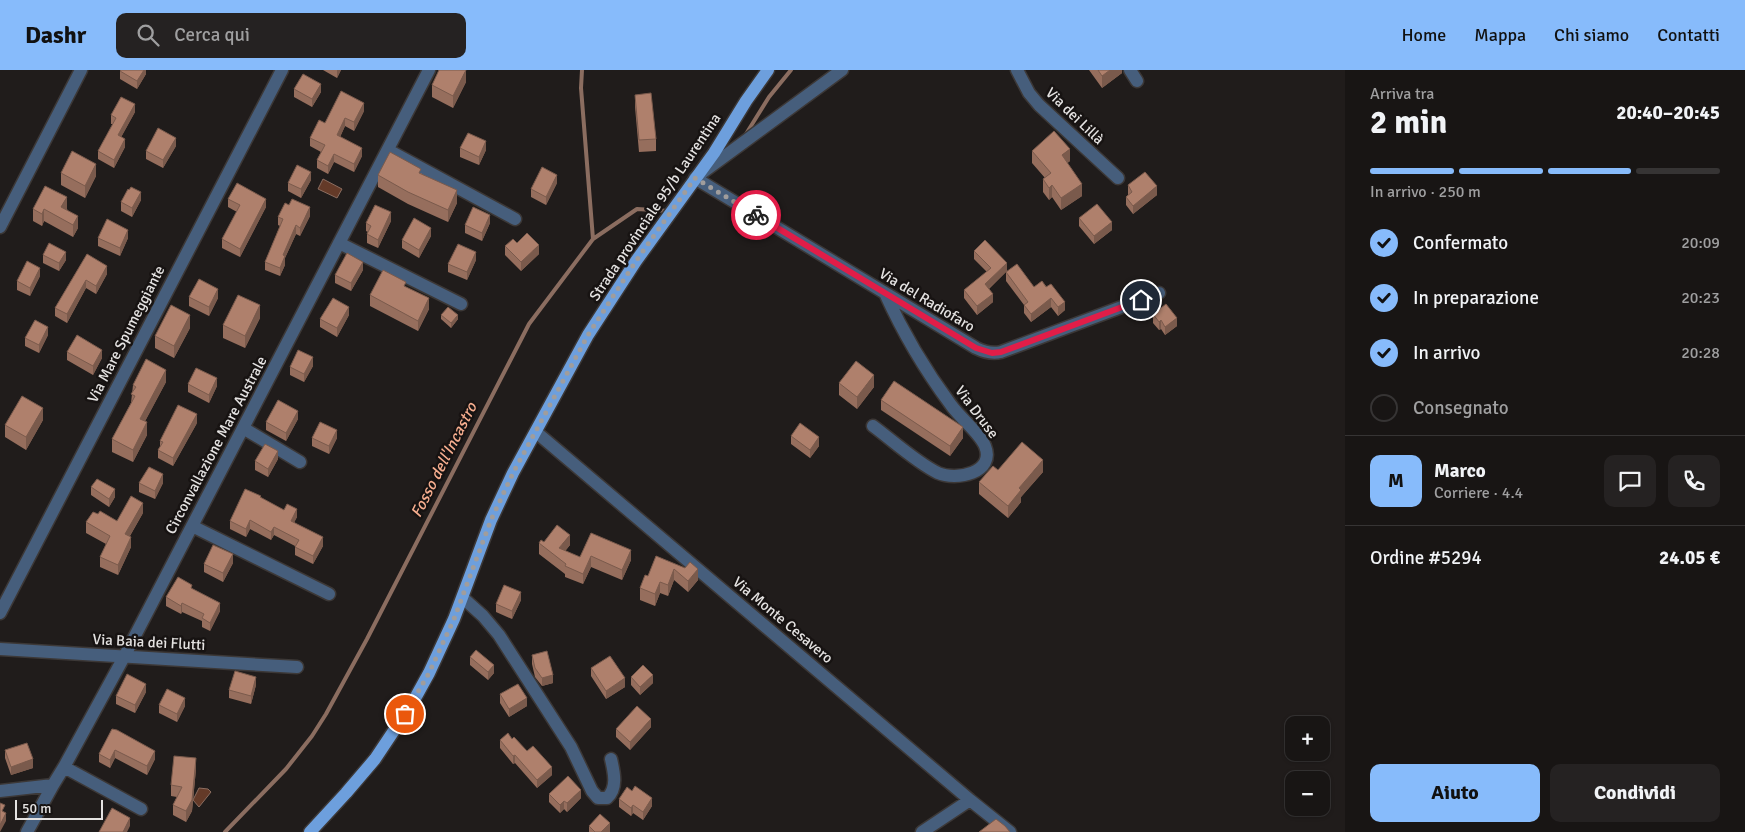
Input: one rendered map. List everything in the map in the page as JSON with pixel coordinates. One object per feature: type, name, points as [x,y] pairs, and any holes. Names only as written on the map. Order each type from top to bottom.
[{"type":"main road","name":"Strada provinciale 95/b Laurentina","points":[[310,832],[346,794],[375,759],[405,714],[429,673],[463,598],[491,520],[513,473],[588,335],[636,261],[714,153],[768,70]]},
{"type":"street","points":[[0,227],[81,70]]},
{"type":"street","name":"Via Mare Spumeggiante","points":[[0,613],[282,70]]},
{"type":"street","name":"Circonvallazione Mare Australe","points":[[27,832],[124,657],[429,70]]},
{"type":"street","points":[[695,178],[842,70]]},
{"type":"street","name":"Via dei Lillà","points":[[1017,70],[1029,93],[1039,105],[1118,178]]},
{"type":"street","points":[[388,150],[515,219]]},
{"type":"street","name":"Via del Radiofaro","points":[[695,178],[976,348],[992,353],[1001,352],[1159,293]]},
{"type":"street","points":[[339,243],[461,304]]},
{"type":"street","name":"Via Druse","points":[[873,426],[929,468],[947,476],[956,477],[968,474],[979,468],[985,460],[986,451],[982,441],[958,414],[936,383],[903,332],[885,294]]},
{"type":"street","points":[[243,428],[300,462]]},
{"type":"street","name":"Via Monte Cesavero","points":[[536,432],[1010,832]]},
{"type":"street","points":[[192,526],[329,594]]},
{"type":"street","points":[[463,598],[483,616],[499,635],[568,741],[592,790],[598,798],[607,798],[612,791],[614,776],[611,759]]},
{"type":"street","name":"Via Baia dei Flutti","points":[[0,649],[297,667]]},
{"type":"street","points":[[64,767],[141,809]]},
{"type":"street","points":[[0,791],[53,785]]},
{"type":"street","points":[[922,832],[970,800]]},
{"type":"shaded area","points":[[323,179],[342,189],[337,198],[318,189]]},
{"type":"shaded area","points":[[199,788],[208,789],[211,792],[199,807],[193,800]]},
{"type":"building","points":[[121,70],[144,70],[137,81]]},
{"type":"building","points":[[439,70],[466,70],[453,96],[432,85]]},
{"type":"building","points":[[1098,70],[1110,70],[1102,76]]},
{"type":"building","points":[[303,74],[321,84],[312,99],[294,89]]},
{"type":"building","points":[[341,91],[364,103],[354,122],[345,118],[337,135],[362,148],[354,164],[334,154],[328,166],[317,160],[325,145],[310,138],[319,120],[325,123]]},
{"type":"building","points":[[651,93],[656,139],[639,140],[635,95]]},
{"type":"building","points":[[121,97],[135,104],[118,135],[125,139],[114,160],[98,151],[116,118],[111,115]]},
{"type":"building","points":[[158,128],[176,138],[163,160],[146,151]]},
{"type":"building","points":[[1054,131],[1070,149],[1062,155],[1082,184],[1061,198],[1052,185],[1049,188],[1043,179],[1051,173],[1032,151]]},
{"type":"building","points":[[468,133],[486,141],[479,157],[460,148]]},
{"type":"building","points":[[72,151],[96,164],[85,186],[61,173]]},
{"type":"building","points":[[390,152],[421,169],[419,173],[457,190],[448,210],[408,192],[378,175]]},
{"type":"building","points":[[297,165],[311,172],[301,189],[288,183]]},
{"type":"building","points":[[542,167],[557,175],[546,197],[531,189]]},
{"type":"building","points":[[1145,172],[1157,186],[1133,206],[1126,197],[1132,192],[1128,185]]},
{"type":"building","points":[[237,183],[266,199],[240,249],[222,239],[240,205],[228,199]]},
{"type":"building","points":[[45,186],[67,197],[61,207],[78,216],[73,225],[44,209],[42,214],[33,209]]},
{"type":"building","points":[[131,187],[141,192],[132,208],[121,202]]},
{"type":"building","points":[[292,199],[310,207],[300,228],[296,225],[283,255],[285,256],[280,268],[265,262],[283,219],[278,217],[285,203],[289,205]]},
{"type":"building","points":[[1097,204],[1112,222],[1094,236],[1079,218]]},
{"type":"building","points":[[375,205],[391,212],[378,240],[367,234],[371,226],[366,223]]},
{"type":"building","points":[[473,207],[490,215],[482,233],[465,225]]},
{"type":"building","points":[[414,218],[431,228],[419,250],[402,240]]},
{"type":"building","points":[[107,219],[128,230],[120,248],[98,238]]},
{"type":"building","points":[[527,233],[539,245],[521,262],[505,246],[513,239],[517,243]]},
{"type":"building","points":[[985,240],[1007,263],[985,284],[993,294],[977,306],[964,290],[991,268],[974,251]]},
{"type":"building","points":[[49,243],[66,252],[59,263],[43,255]]},
{"type":"building","points":[[458,244],[476,252],[467,272],[448,264]]},
{"type":"building","points":[[347,253],[363,262],[351,283],[335,275]]},
{"type":"building","points":[[87,254],[107,266],[96,286],[86,280],[67,314],[55,308]]},
{"type":"building","points":[[27,261],[40,268],[30,288],[17,281]]},
{"type":"building","points":[[1017,264],[1034,287],[1042,281],[1046,287],[1051,284],[1065,302],[1058,307],[1051,298],[1031,314],[1024,305],[1028,302],[1006,272]]},
{"type":"building","points":[[383,270],[406,282],[404,286],[429,298],[418,321],[370,295]]},
{"type":"building","points":[[199,279],[218,289],[209,307],[189,297]]},
{"type":"building","points":[[238,295],[260,305],[245,336],[223,325]]},
{"type":"building","points":[[333,298],[349,307],[337,328],[320,319]]},
{"type":"building","points":[[1166,304],[1177,318],[1165,327],[1161,320],[1159,322],[1153,314]]},
{"type":"building","points":[[171,305],[190,315],[174,346],[155,336]]},
{"type":"building","points":[[448,307],[458,315],[451,323],[441,315]]},
{"type":"building","points":[[35,320],[48,327],[39,345],[25,338]]},
{"type":"building","points":[[77,335],[102,350],[93,366],[67,352]]},
{"type":"building","points":[[298,350],[313,357],[304,374],[290,367]]},
{"type":"building","points":[[146,359],[166,370],[140,419],[147,422],[133,450],[112,439],[135,396],[131,394],[136,387],[133,385]]},
{"type":"building","points":[[856,361],[874,375],[857,397],[839,383]]},
{"type":"building","points":[[196,368],[217,378],[209,395],[188,384]]},
{"type":"building","points":[[894,381],[963,427],[950,446],[881,400]]},
{"type":"building","points":[[22,396],[43,408],[26,437],[5,425]]},
{"type":"building","points":[[278,400],[298,411],[286,433],[266,422]]},
{"type":"building","points":[[178,405],[197,414],[173,458],[158,450],[163,442],[160,441]]},
{"type":"building","points":[[320,422],[337,430],[329,446],[312,438]]},
{"type":"building","points":[[800,423],[819,437],[810,450],[791,436]]},
{"type":"building","points":[[1022,442],[1043,460],[1019,488],[1021,490],[1008,506],[979,482],[993,466],[998,470]]},
{"type":"building","points":[[265,444],[278,451],[268,469],[255,461]]},
{"type":"building","points":[[149,467],[163,474],[155,491],[139,483]]},
{"type":"building","points":[[97,479],[115,489],[109,499],[91,487]]},
{"type":"building","points":[[245,489],[284,510],[287,504],[297,509],[291,521],[323,537],[313,556],[295,547],[299,540],[274,527],[271,532],[250,520],[246,529],[230,521]]},
{"type":"building","points":[[131,496],[143,503],[125,534],[131,537],[118,565],[100,557],[110,536],[86,522],[93,512],[98,514],[100,511],[117,521]]},
{"type":"building","points":[[557,525],[570,535],[559,548],[580,557],[591,533],[631,550],[622,570],[591,556],[583,574],[565,566],[566,564],[539,543],[541,540],[544,542]]},
{"type":"building","points":[[213,545],[233,554],[223,573],[204,564]]},
{"type":"building","points":[[656,556],[685,568],[690,562],[698,569],[688,581],[674,569],[668,585],[660,582],[655,594],[640,588],[645,575],[648,576]]},
{"type":"building","points":[[178,577],[192,585],[191,588],[220,603],[210,623],[202,618],[204,614],[182,603],[181,606],[166,597]]},
{"type":"building","points":[[504,585],[521,592],[512,611],[496,604]]},
{"type":"building","points":[[476,650],[494,665],[488,672],[470,657]]},
{"type":"building","points":[[547,651],[553,675],[542,678],[535,668],[532,655]]},
{"type":"building","points":[[610,656],[625,678],[606,691],[591,668]]},
{"type":"building","points":[[643,665],[653,675],[640,687],[631,677]]},
{"type":"building","points":[[235,671],[256,677],[251,696],[229,690]]},
{"type":"building","points":[[127,674],[146,684],[135,705],[116,696]]},
{"type":"building","points":[[518,684],[527,698],[509,709],[500,694]]},
{"type":"building","points":[[167,689],[185,698],[177,714],[159,705]]},
{"type":"building","points":[[637,706],[651,719],[630,742],[616,729]]},
{"type":"building","points":[[112,729],[155,751],[147,766],[115,750],[110,760],[99,754]]},
{"type":"building","points":[[508,733],[512,739],[514,737],[527,751],[533,746],[552,767],[537,780],[500,740]]},
{"type":"building","points":[[27,743],[33,759],[11,767],[5,750]]},
{"type":"building","points":[[174,756],[196,758],[192,800],[186,811],[173,805],[182,787],[171,785]]},
{"type":"building","points":[[568,776],[581,790],[567,803],[564,801],[560,805],[549,794]]},
{"type":"building","points":[[635,786],[652,798],[643,812],[633,805],[631,808],[619,799],[627,787],[632,791]]},
{"type":"building","points":[[0,803],[5,805],[2,811],[6,813],[0,825]]},
{"type":"building","points":[[112,808],[130,818],[123,832],[99,832]]},
{"type":"building","points":[[600,814],[610,823],[601,832],[595,832],[589,826]]},
{"type":"building","points":[[996,819],[1010,832],[979,832]]},
{"type":"waterway","name":"Fosso dell'Incastro","points":[[225,832],[286,769],[312,736],[326,714],[367,639],[529,324],[593,239],[581,88],[582,70]]},
{"type":"waterway","points":[[746,134],[769,97],[791,70]]},
{"type":"waterway","points":[[593,239],[637,209],[669,211]]},
{"type":"way so far","points":[[405,714],[429,673],[454,619],[491,520],[513,473],[588,335],[636,261],[695,178],[756,215]]},
{"type":"route","points":[[756,215],[981,351],[1001,352],[1141,300]]}]
